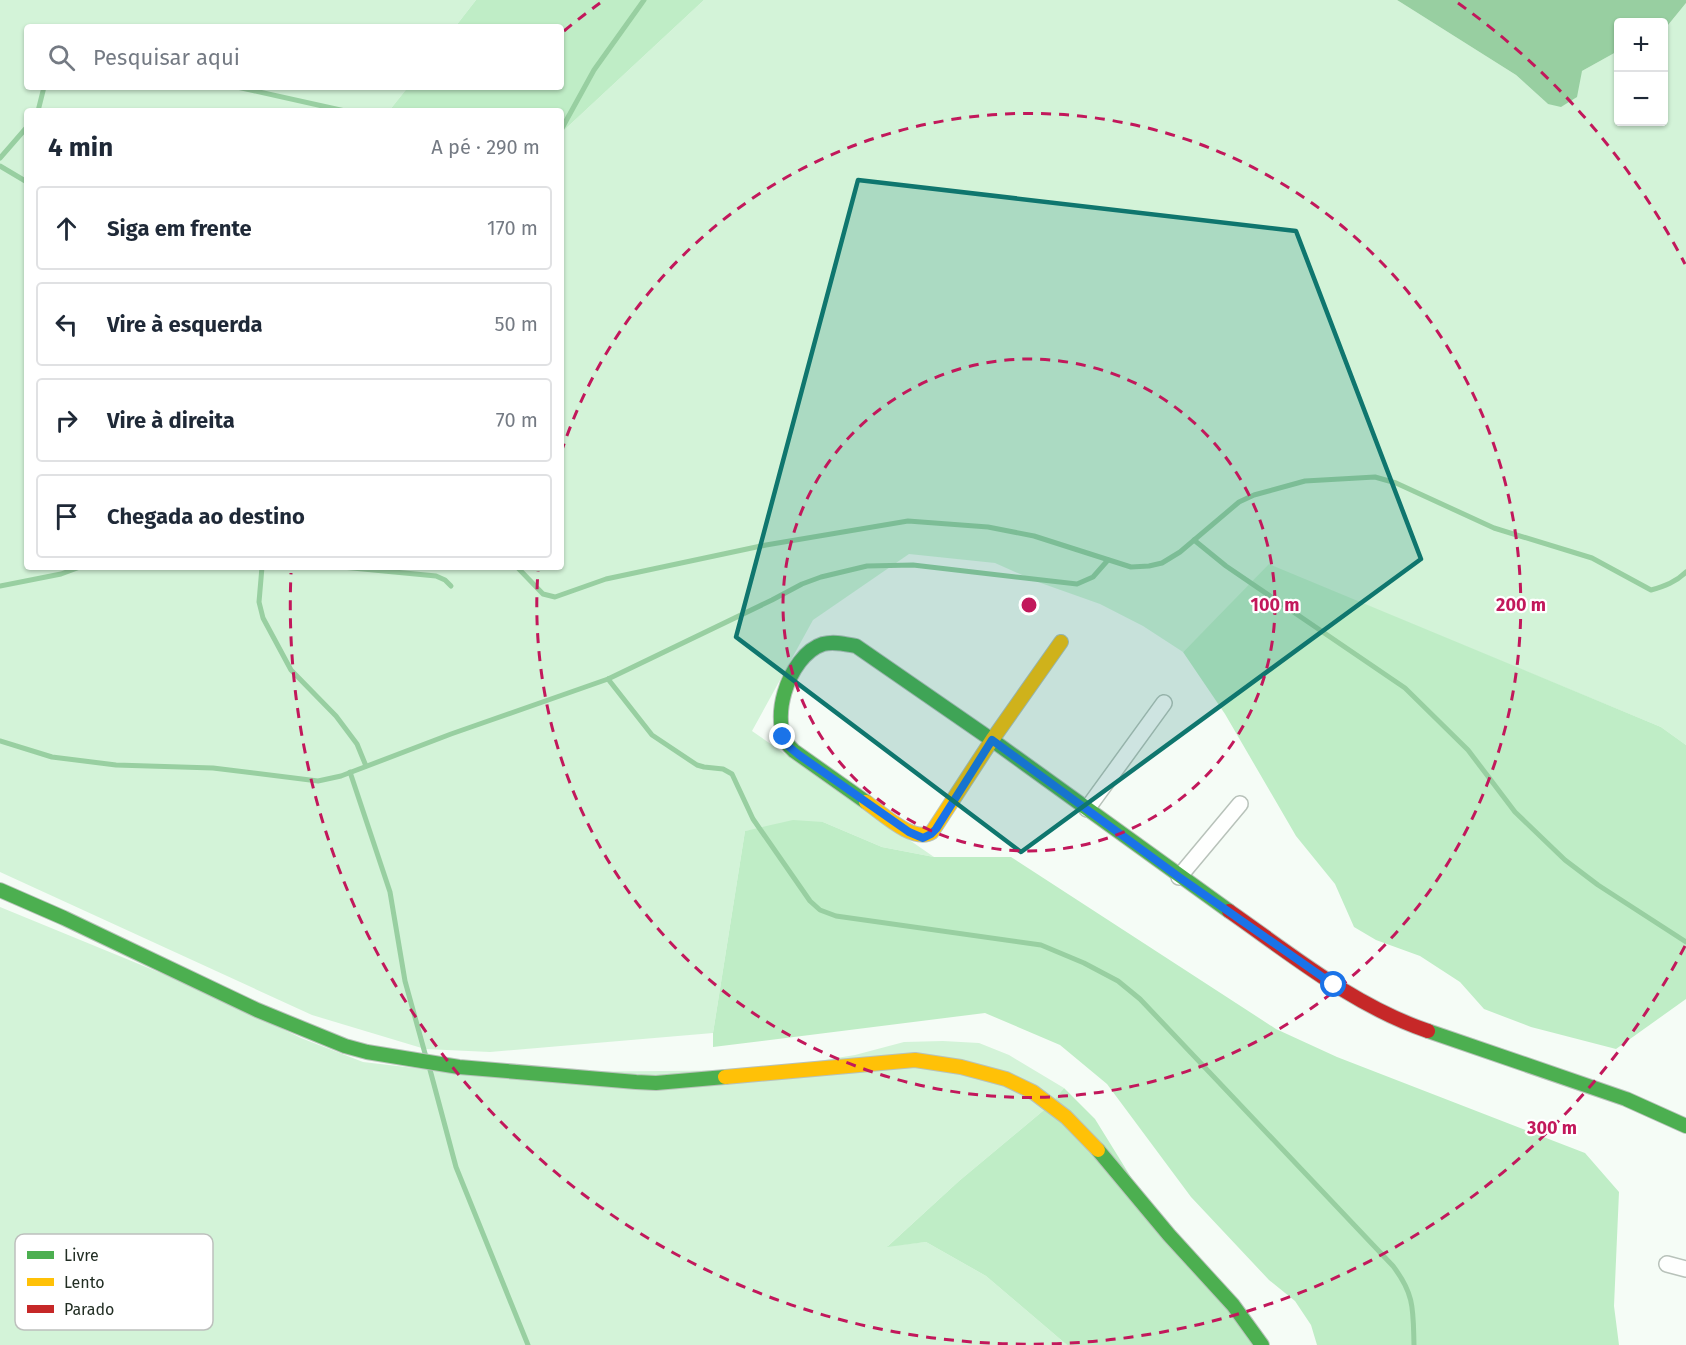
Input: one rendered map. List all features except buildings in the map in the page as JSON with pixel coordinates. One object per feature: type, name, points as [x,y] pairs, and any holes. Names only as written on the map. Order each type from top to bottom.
[{"type":"street","points":[[1060,642],[992,740],[936,829],[923,838],[909,832],[788,746],[783,737],[781,726],[784,690],[789,675],[809,652],[824,643],[844,642],[856,646],[992,740],[1179,877],[1334,985],[1379,1011],[1441,1037],[1626,1099],[1686,1126]]},
{"type":"street","points":[[1087,809],[1164,703]]},
{"type":"street","points":[[1179,877],[1240,804]]},
{"type":"street","points":[[0,890],[257,1010],[367,1053],[459,1067],[656,1083],[915,1060],[945,1064],[1009,1081],[1050,1103],[1082,1131],[1238,1313],[1262,1345]]},
{"type":"street","points":[[1667,1264],[1686,1269]]},
{"type":"highlighted area","points":[[858,180],[1296,231],[1421,559],[1021,852],[736,637]]},
{"type":"shaded area","points":[[0,0],[476,0],[457,24],[24,24],[24,90],[406,90],[391,108],[24,108],[24,570],[564,570],[564,130],[704,0],[1397,0],[1516,75],[1548,104],[1582,71],[1614,53],[1614,126],[1668,126],[1668,25],[1686,3],[1686,745],[1661,727],[1269,565],[1183,652],[1143,626],[1100,604],[1038,582],[995,563],[909,554],[813,620],[752,731],[934,857],[882,847],[823,822],[745,831],[713,1033],[490,1052],[425,1049],[312,1015],[0,872]]},
{"type":"shaded area","points":[[476,0],[704,0],[564,130],[564,108],[391,108],[406,90],[564,90],[564,24],[457,24]]},
{"type":"shaded area","points":[[1397,0],[1686,0],[1668,25],[1668,18],[1614,18],[1614,53],[1582,71],[1577,97],[1561,107],[1548,104],[1516,75]]},
{"type":"shaded area","points":[[1269,564],[1661,727],[1686,745],[1686,999],[1616,1049],[1531,1027],[1484,1009],[1460,982],[1420,956],[1376,940],[1354,927],[1335,884],[1296,836],[1225,714],[1183,652]]},
{"type":"shaded area","points":[[793,820],[823,822],[882,847],[934,857],[1011,857],[1276,1029],[1337,1057],[1585,1153],[1619,1192],[1614,1306],[1619,1345],[1317,1345],[1311,1325],[1295,1301],[1269,1280],[1191,1197],[1107,1084],[1060,1045],[985,1013],[713,1047],[713,1033],[745,831]]},
{"type":"shaded area","points":[[0,907],[207,992],[301,1038],[363,1062],[457,1073],[763,1070],[855,1055],[904,1042],[943,1041],[979,1043],[1009,1055],[1064,1088],[1050,1105],[959,1181],[888,1246],[926,1242],[986,1276],[1067,1345],[0,1345]]},
{"type":"shaded area","points":[[1064,1088],[1095,1119],[1150,1208],[1265,1345],[1067,1345],[986,1276],[926,1242],[887,1247],[959,1181],[1050,1105]]},
{"type":"waterway","points":[[564,125],[594,70],[644,0]]},
{"type":"waterway","points":[[39,108],[43,90]]},
{"type":"waterway","points":[[250,90],[332,108]]},
{"type":"waterway","points":[[0,158],[24,130]]},
{"type":"waterway","points":[[0,166],[24,180]]},
{"type":"waterway","points":[[520,570],[543,594],[555,597],[606,579],[766,545],[908,521],[988,527],[1034,536],[1131,567],[1149,566],[1162,563],[1180,552],[1239,502],[1254,495],[1305,481],[1375,477],[1396,483],[1494,528],[1592,558],[1651,590],[1670,583],[1686,572]]},
{"type":"waterway","points":[[1194,540],[1226,566],[1405,688],[1468,750],[1515,812],[1565,860],[1598,885],[1686,942]]},
{"type":"waterway","points":[[0,741],[52,757],[116,765],[213,768],[318,781],[341,776],[451,734],[608,679],[802,584],[821,577],[867,566],[913,565],[1077,584],[1093,577],[1108,560]]},
{"type":"waterway","points":[[0,586],[72,570]]},
{"type":"waterway","points":[[262,570],[259,602],[263,618],[291,670],[336,716],[357,744],[366,766]]},
{"type":"waterway","points":[[373,570],[436,576],[451,586]]},
{"type":"waterway","points":[[608,679],[652,735],[697,765],[723,769],[732,774],[753,819],[810,901],[820,910],[836,916],[1041,945],[1084,963],[1118,981],[1140,999],[1393,1266],[1409,1295],[1414,1345]]},
{"type":"waterway","points":[[350,772],[390,892],[405,981],[426,1057]]},
{"type":"waterway","points":[[429,1066],[456,1167],[528,1345]]},
{"type":"traffic: fast","points":[[866,802],[794,751],[785,740],[781,726],[784,693],[791,676],[800,662],[811,651],[823,644],[856,646],[992,740],[1229,911]]},
{"type":"traffic: fast","points":[[0,890],[257,1010],[345,1046],[367,1052],[459,1067],[636,1082],[656,1083],[725,1077]]},
{"type":"traffic: fast","points":[[1428,1031],[1626,1099],[1686,1126]]},
{"type":"traffic: fast","points":[[1098,1150],[1169,1235],[1233,1305],[1262,1345]]},
{"type":"traffic: slow","points":[[866,802],[907,831],[925,835],[932,832],[992,740],[1061,642]]},
{"type":"traffic: slow","points":[[725,1077],[915,1060],[961,1067],[1006,1079],[1033,1092],[1066,1117],[1098,1150]]},
{"type":"traffic: jam","points":[[1229,911],[1349,994],[1428,1031]]},
{"type":"route","points":[[783,737],[788,746],[799,755],[909,832],[923,838],[936,829],[992,740],[1179,877],[1334,985]]}]
